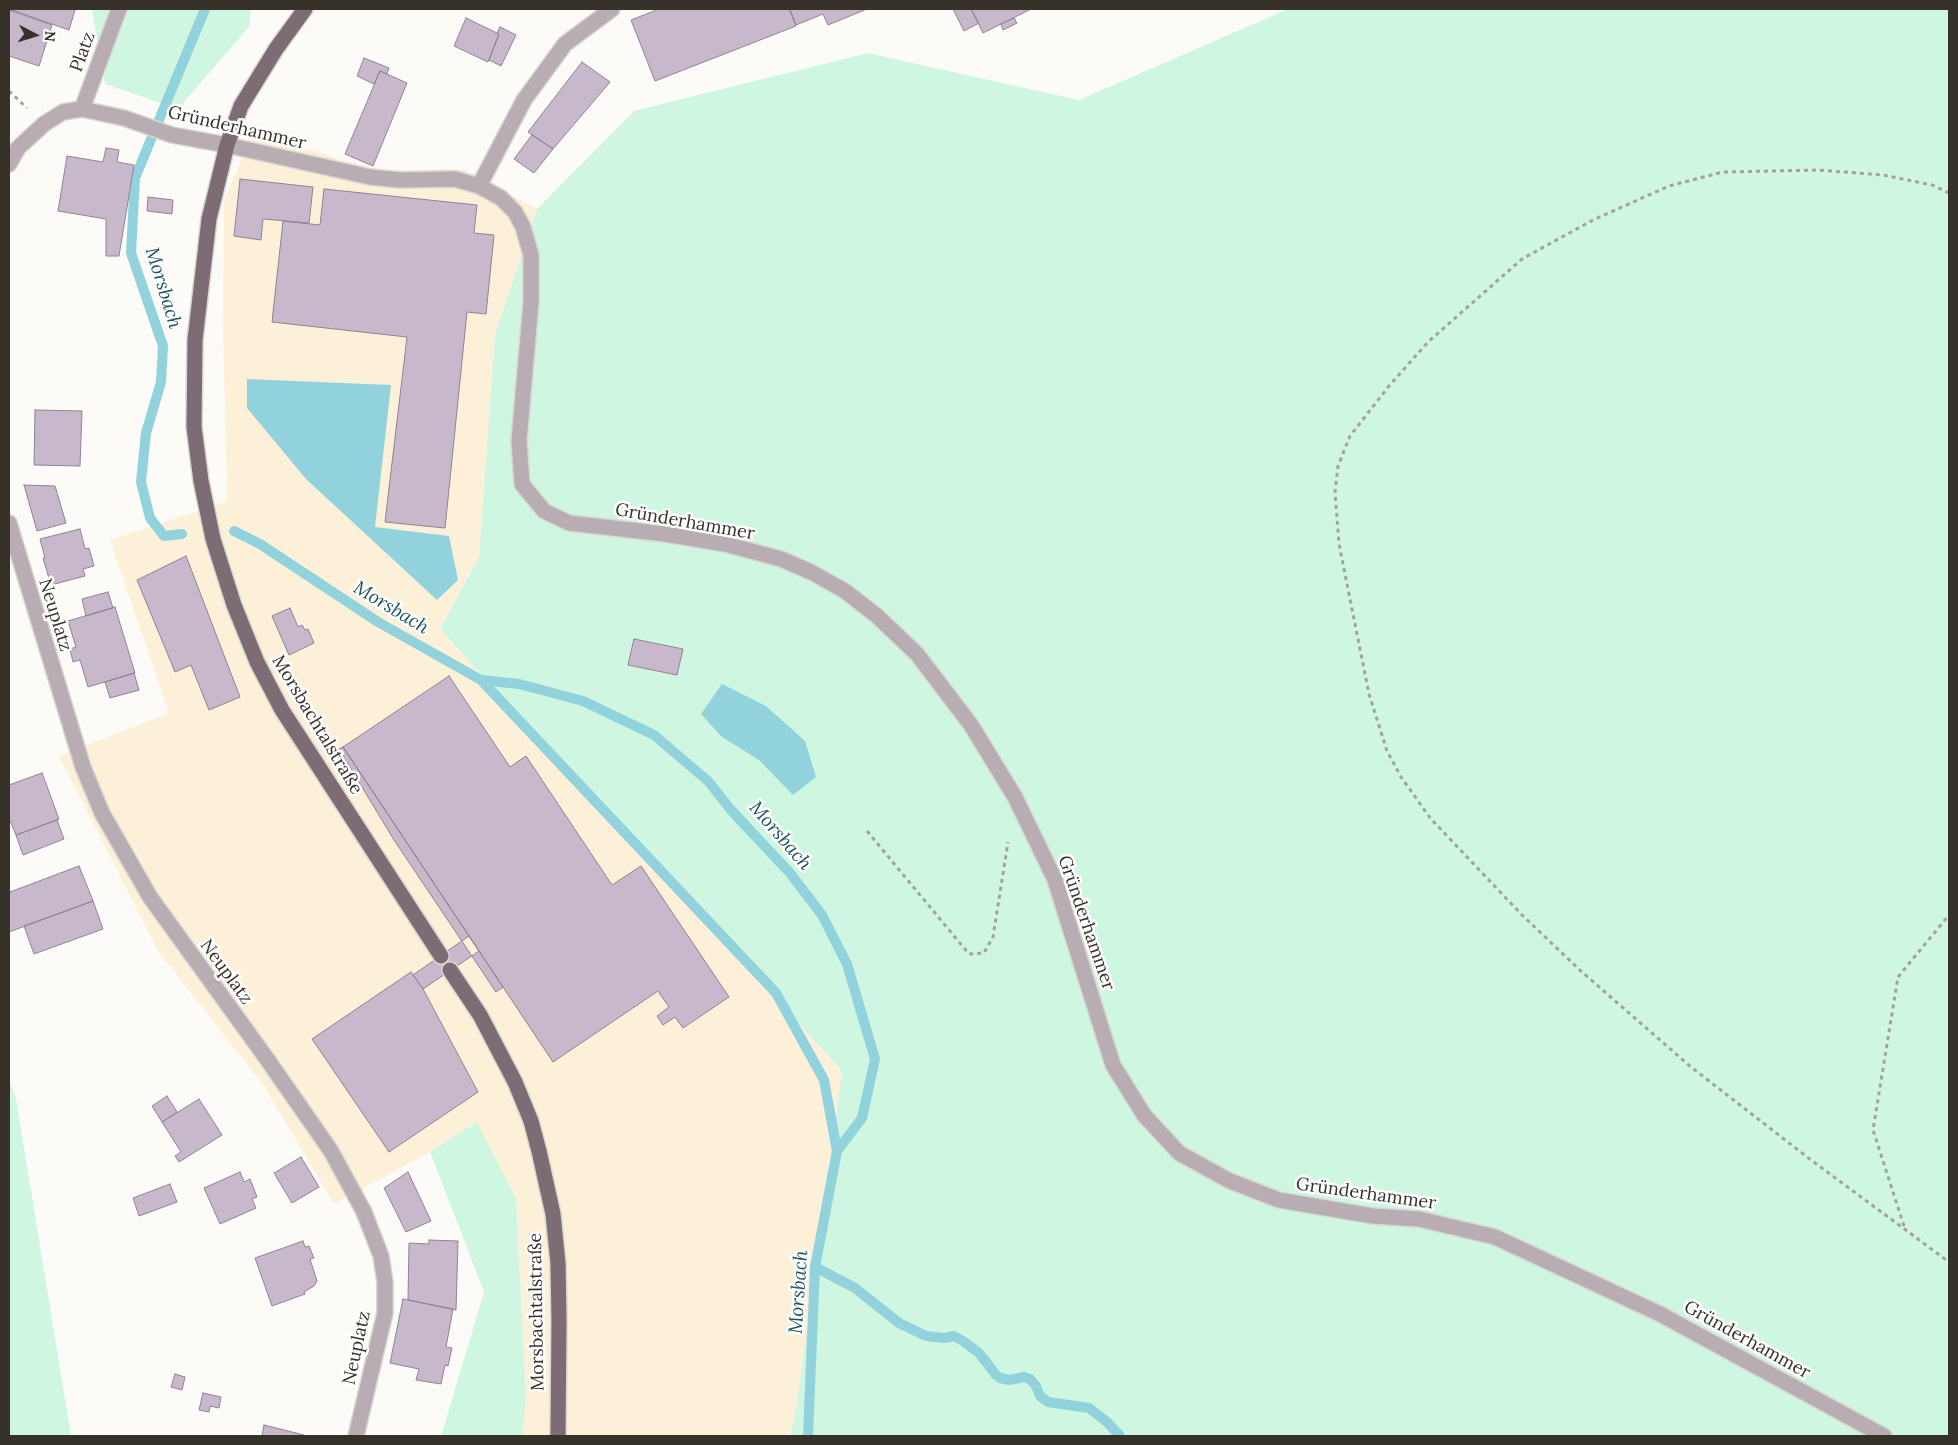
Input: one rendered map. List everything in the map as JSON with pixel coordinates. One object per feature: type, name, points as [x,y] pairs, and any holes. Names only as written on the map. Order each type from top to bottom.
[{"type":"main road","name":"Morsbachtalstraße","points":[[304,9],[241,106],[227,145],[209,219],[195,340],[194,427],[201,481],[213,539],[234,605],[256,662],[282,710],[441,956]]},
{"type":"main road","name":"Morsbachtalstraße","points":[[450,970],[480,1015],[515,1082],[531,1121],[539,1151],[553,1214],[558,1263],[560,1320],[558,1436]]},
{"type":"street","name":"Platz","points":[[82,108],[119,9]]},
{"type":"street","points":[[479,186],[524,100],[565,44],[612,9]]},
{"type":"street","name":"Gründerhammer","points":[[9,164],[18,148],[44,124],[63,112],[82,108],[124,118],[172,135],[370,176],[400,180],[455,179],[479,186],[501,198],[515,212],[531,255],[532,302],[519,442],[522,484],[544,511],[569,523],[665,534],[725,544],[781,559],[845,590],[877,616],[917,654],[971,725],[1015,797],[1055,880],[1113,1065],[1144,1115],[1179,1153],[1230,1181],[1279,1200],[1373,1216],[1419,1219],[1495,1237],[1660,1314],[1884,1436]]},
{"type":"street","name":"Neuplatz","points":[[9,523],[83,767],[102,813],[150,897],[331,1151],[364,1212],[382,1256],[385,1282],[385,1313],[356,1436]]},
{"type":"path","points":[[1949,194],[1932,185],[1882,175],[1818,170],[1722,172],[1669,186],[1593,220],[1522,259],[1428,342],[1389,386],[1350,436],[1338,466],[1335,492],[1339,544],[1368,694],[1387,751],[1401,777],[1431,818],[1522,915],[1582,972],[1691,1067],[1811,1160],[1949,1262]]},
{"type":"path","points":[[867,831],[969,954],[984,953],[993,937],[1015,797]]},
{"type":"path","points":[[1905,1228],[1873,1130],[1898,978],[1949,915]]},
{"type":"shaded area","points":[[254,132],[378,171],[463,169],[537,209],[495,334],[479,557],[440,629],[842,1071],[797,1403],[790,1436],[522,1436],[526,1397],[516,1198],[477,1122],[430,1152],[334,1204],[264,1086],[158,951],[59,756],[169,713],[110,540],[227,501],[223,325],[224,200]]},
{"type":"green space","points":[[92,9],[251,9],[249,27],[178,109],[105,84]]},
{"type":"green space","points":[[1288,9],[1949,9],[1949,1436],[790,1436],[797,1403],[842,1071],[440,629],[479,557],[495,334],[537,209],[634,111],[868,53],[1079,100]]},
{"type":"green space","points":[[9,1080],[16,1099],[71,1436],[9,1436]]},
{"type":"green space","points":[[477,1122],[516,1198],[526,1397],[522,1436],[441,1436],[484,1292],[430,1152]]},
{"type":"water","points":[[247,379],[391,385],[375,527],[449,536],[458,580],[437,600],[306,479],[247,408]]},
{"type":"water","points":[[722,684],[766,706],[805,741],[816,777],[793,795],[759,760],[722,737],[701,714]]},
{"type":"building","points":[[9,9],[71,9],[75,10],[69,30]]},
{"type":"building","points":[[659,9],[789,9],[796,26],[655,81],[631,20]]},
{"type":"building","points":[[790,9],[867,9],[828,25],[823,14],[796,25]]},
{"type":"building","points":[[953,9],[971,9],[979,23],[964,31]]},
{"type":"building","points":[[971,9],[1031,9],[983,33]]},
{"type":"building","points":[[9,10],[52,25],[39,66],[9,56]]},
{"type":"building","points":[[466,18],[499,34],[488,62],[454,46]]},
{"type":"building","points":[[1014,18],[1017,23],[1003,30],[1001,24]]},
{"type":"building","points":[[500,27],[516,35],[501,66],[489,60]]},
{"type":"building","points":[[364,58],[389,68],[387,74],[380,71],[374,84],[357,76]]},
{"type":"building","points":[[582,62],[610,82],[553,149],[528,132]]},
{"type":"building","points":[[380,71],[407,83],[373,166],[345,154]]},
{"type":"building","points":[[532,135],[553,149],[534,173],[514,159]]},
{"type":"building","points":[[106,148],[119,150],[117,162],[134,165],[119,256],[106,256],[106,219],[58,211],[67,156],[103,162]]},
{"type":"building","points":[[240,179],[313,187],[309,223],[263,219],[261,240],[234,236]]},
{"type":"building","points":[[324,189],[477,205],[474,233],[494,235],[486,314],[467,312],[445,528],[385,522],[407,337],[272,322],[283,221],[320,225]]},
{"type":"building","points":[[148,197],[173,200],[172,214],[147,211]]},
{"type":"building","points":[[35,410],[82,411],[80,466],[34,465]]},
{"type":"building","points":[[24,485],[55,486],[66,523],[37,531]]},
{"type":"building","points":[[80,529],[85,549],[89,548],[94,566],[83,569],[85,576],[51,585],[43,558],[45,558],[40,539]]},
{"type":"building","points":[[186,556],[240,697],[209,710],[191,665],[175,672],[137,580]]},
{"type":"building","points":[[108,592],[113,608],[86,616],[82,599]]},
{"type":"building","points":[[115,607],[135,673],[88,687],[80,660],[73,662],[70,649],[76,647],[68,621]]},
{"type":"building","points":[[290,608],[298,627],[302,625],[305,630],[308,629],[314,643],[289,655],[272,616]]},
{"type":"building","points":[[634,639],[683,649],[677,675],[628,665]]},
{"type":"building","points":[[134,673],[139,690],[110,698],[105,682]]},
{"type":"building","points":[[449,676],[510,767],[526,756],[612,885],[641,866],[729,997],[683,1028],[675,1017],[663,1025],[657,1016],[669,1007],[658,991],[553,1062],[343,747]]},
{"type":"building","points":[[343,747],[503,987],[496,992],[394,840],[339,749]]},
{"type":"building","points":[[42,773],[59,819],[16,835],[9,818],[9,785]]},
{"type":"building","points":[[57,820],[64,839],[23,855],[16,835]]},
{"type":"building","points":[[79,866],[93,901],[9,932],[9,890],[10,892]]},
{"type":"building","points":[[93,901],[103,929],[34,954],[24,926]]},
{"type":"building","points":[[469,936],[479,951],[423,989],[413,975]]},
{"type":"building","points":[[411,972],[423,989],[478,1092],[389,1152],[312,1039]]},
{"type":"building","points":[[167,1096],[177,1112],[162,1122],[152,1106]]},
{"type":"building","points":[[199,1099],[222,1135],[179,1162],[175,1156],[181,1152],[162,1122]]},
{"type":"building","points":[[301,1157],[319,1187],[292,1203],[274,1173]]},
{"type":"building","points":[[240,1172],[244,1182],[250,1179],[257,1197],[252,1199],[256,1208],[220,1224],[204,1188]]},
{"type":"building","points":[[408,1172],[431,1221],[406,1232],[384,1188]]},
{"type":"building","points":[[170,1184],[177,1202],[139,1216],[133,1198]]},
{"type":"building","points":[[429,1240],[458,1241],[456,1310],[408,1300],[409,1243],[429,1244]]},
{"type":"building","points":[[303,1241],[305,1247],[309,1246],[314,1258],[310,1259],[317,1281],[314,1286],[304,1292],[305,1294],[272,1306],[255,1258]]},
{"type":"building","points":[[403,1299],[453,1309],[446,1347],[452,1348],[448,1366],[445,1365],[441,1384],[416,1380],[419,1369],[390,1363]]},
{"type":"building","points":[[175,1374],[185,1377],[182,1390],[171,1387]]},
{"type":"building","points":[[203,1393],[221,1397],[219,1408],[210,1406],[209,1412],[199,1410]]},
{"type":"building","points":[[264,1425],[304,1435],[262,1436]]},
{"type":"waterway","name":"Morsbach","points":[[182,534],[164,536],[150,518],[141,482],[146,433],[161,382],[163,346],[131,253],[135,178],[205,9]]},
{"type":"waterway","name":"Morsbach","points":[[234,531],[260,544],[378,622],[481,680],[776,993],[824,1080],[837,1151],[815,1267],[808,1436]]},
{"type":"waterway","name":"Morsbach","points":[[481,680],[519,684],[583,701],[654,735],[708,781],[731,810],[790,873],[822,915],[847,964],[875,1059],[862,1118],[837,1151]]},
{"type":"waterway","points":[[815,1267],[855,1288],[899,1323],[926,1336],[944,1338],[954,1336],[963,1341],[979,1353],[1000,1378],[1009,1380],[1024,1377],[1030,1379],[1036,1386],[1040,1396],[1048,1402],[1089,1408],[1107,1422],[1120,1436]]}]
